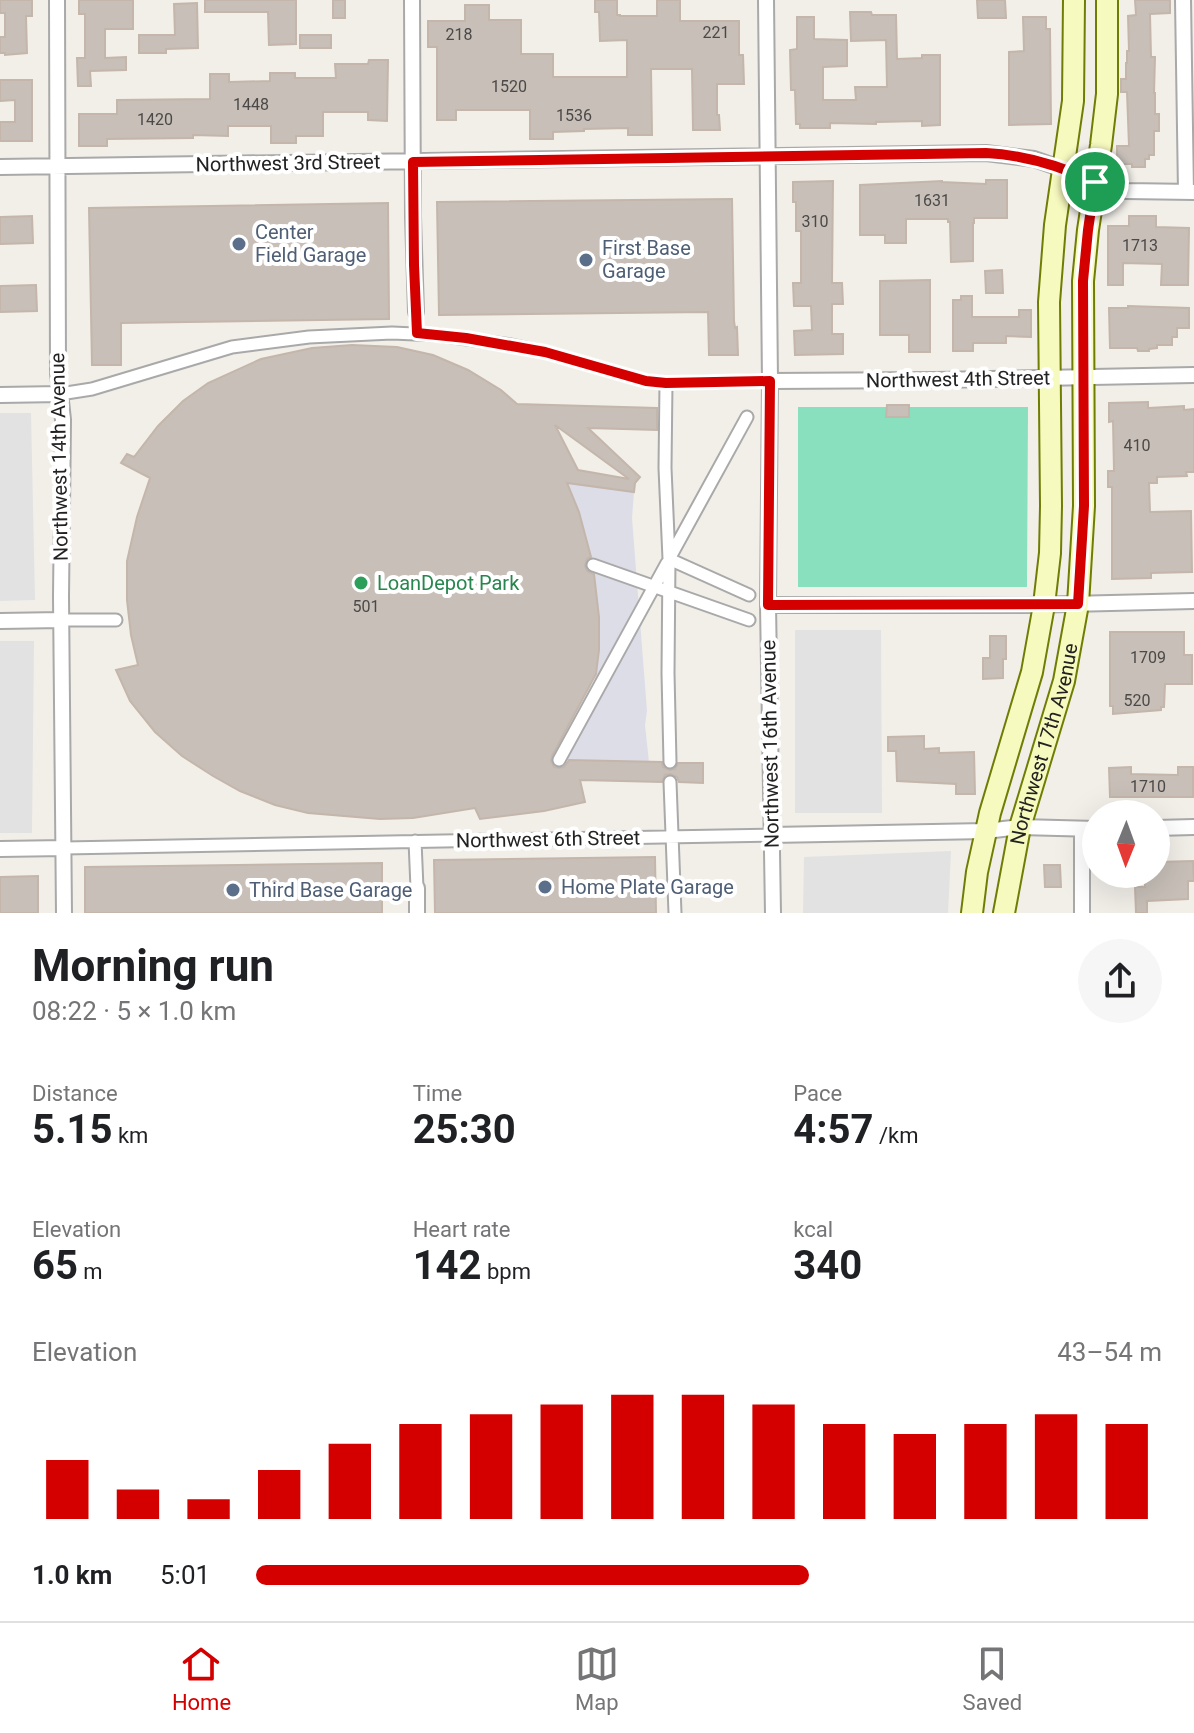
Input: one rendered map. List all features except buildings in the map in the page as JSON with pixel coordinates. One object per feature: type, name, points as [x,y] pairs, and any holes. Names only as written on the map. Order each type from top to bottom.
[{"type":"main road","name":"Northwest 17th Avenue","points":[[972,913],[997,784],[1032,672],[1050,553],[1049,302],[1074,83],[1074,0]]},
{"type":"main road","name":"Northwest 17th Avenue","points":[[1004,913],[1020,827],[1060,696],[1078,604],[1084,506],[1083,281],[1107,94],[1107,0]]},
{"type":"street","name":"Northwest 14th Avenue","points":[[57,0],[58,373],[63,420],[61,620],[64,913]]},
{"type":"street","points":[[412,0],[413,251],[417,333]]},
{"type":"street","name":"Northwest 16th Avenue","points":[[766,0],[770,381],[768,605],[773,913]]},
{"type":"street","points":[[1183,0],[1190,192]]},
{"type":"street","name":"Northwest 3rd Street","points":[[0,167],[994,154],[1034,159],[1126,191],[1190,192]]},
{"type":"street","points":[[0,395],[60,394],[92,389],[232,347],[309,337],[417,333],[523,347],[646,381],[770,381]]},
{"type":"street","name":"Northwest 4th Street","points":[[770,381],[1194,375]]},
{"type":"street","points":[[666,383],[670,762]]},
{"type":"street","points":[[559,760],[747,417]]},
{"type":"street","points":[[669,559],[749,595]]},
{"type":"street","points":[[593,565],[749,620]]},
{"type":"street","points":[[768,605],[1044,605],[1194,601]]},
{"type":"street","points":[[0,621],[116,620]]},
{"type":"street","points":[[670,782],[675,913]]},
{"type":"street","name":"Northwest 6th Street","points":[[0,849],[986,831],[1020,827],[1082,829]]},
{"type":"street","points":[[1170,828],[1194,827]]},
{"type":"street","points":[[415,841],[417,913]]},
{"type":"street","points":[[1082,913],[1084,888]]},
{"type":"green space","points":[[798,407],[887,407],[887,417],[908,417],[909,407],[1028,407],[1027,587],[798,587]]},
{"type":"shaded area","points":[[0,413],[31,413],[35,600],[0,601]]},
{"type":"shaded area","points":[[567,483],[634,492],[632,518],[649,762],[557,760],[591,698],[599,650],[599,617],[592,560],[579,512]]},
{"type":"shaded area","points":[[795,630],[881,630],[882,813],[795,813]]},
{"type":"shaded area","points":[[0,641],[34,641],[32,833],[0,833]]},
{"type":"shaded area","points":[[951,851],[948,913],[803,913],[804,857]]},
{"type":"place","name":"Center Field Garage","points":[[239,244]]},
{"type":"place","name":"First Base Garage","points":[[586,260]]},
{"type":"place","name":"LoanDepot Park","points":[[361,583]]},
{"type":"place","name":"Home Plate Garage","points":[[545,887]]},
{"type":"place","name":"Third Base Garage","points":[[233,890]]},
{"type":"route","points":[[986,153],[1034,159],[1065,168],[1095,182],[1083,281],[1084,506],[1078,604],[768,605],[770,381],[646,381],[545,352],[417,333],[413,162],[986,153]]}]
